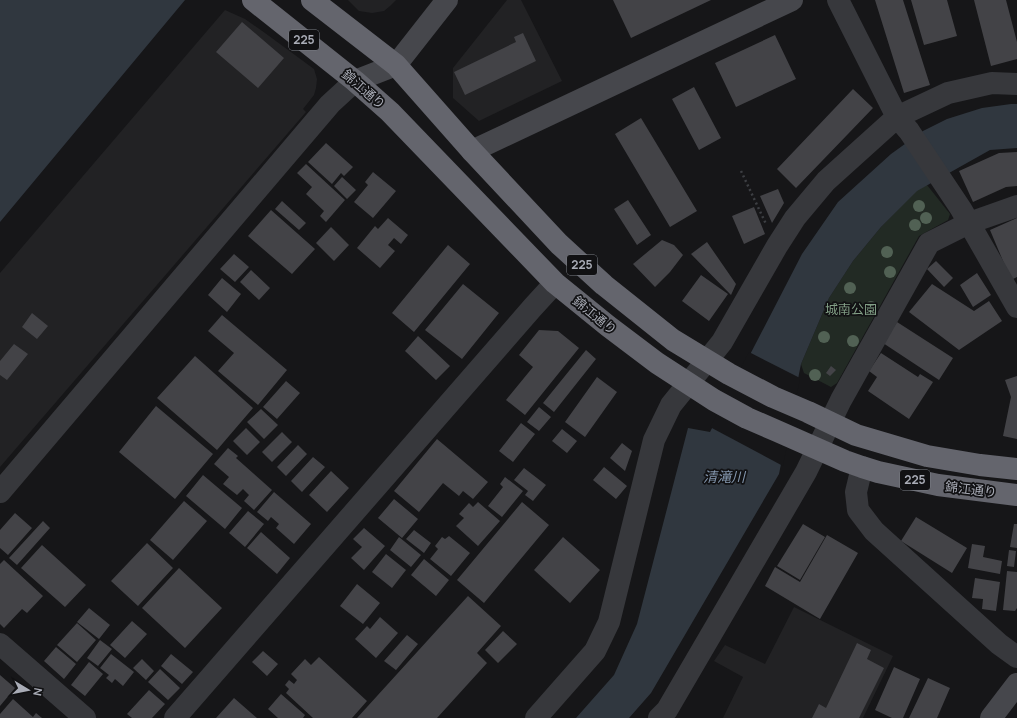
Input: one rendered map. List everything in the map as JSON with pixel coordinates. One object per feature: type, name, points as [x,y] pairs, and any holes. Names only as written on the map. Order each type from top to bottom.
[{"type":"highway","name":"錦江通り","points":[[253,0],[355,80],[390,112],[555,283],[657,363],[714,400],[811,447],[862,467],[938,485],[1017,495]]},
{"type":"highway","name":"錦江通り","points":[[312,0],[396,65],[472,151],[559,244],[604,285],[668,335],[729,374],[773,397],[856,435],[927,456],[980,465],[1017,469]]},
{"type":"street","points":[[0,492],[330,104],[355,80],[396,65],[447,0]]},
{"type":"street","points":[[472,151],[792,0]]},
{"type":"street","points":[[838,0],[904,124],[944,182],[1017,307]]},
{"type":"street","points":[[536,718],[594,651],[609,622],[654,440],[671,405],[722,342],[776,246],[795,218],[826,180],[948,93],[992,84],[1017,84]]},
{"type":"street","points":[[660,718],[797,487],[811,447],[825,420],[841,400],[930,242],[969,223],[1017,206]]},
{"type":"street","points":[[175,718],[555,283]]},
{"type":"street","points":[[862,467],[856,492],[858,510],[874,531],[999,644],[1017,657]]},
{"type":"street","points":[[0,644],[85,718]]},
{"type":"street","points":[[991,718],[1017,684]]},
{"type":"path","points":[[741,171],[776,246]]},
{"type":"shaded area","points":[[348,0],[396,0],[384,11],[372,13],[359,11]]},
{"type":"shaded area","points":[[507,0],[521,0],[562,81],[479,121],[453,98],[453,68]]},
{"type":"shaded area","points":[[225,10],[245,19],[314,69],[317,79],[316,88],[314,95],[303,109],[306,112],[0,467],[0,273]]},
{"type":"shaded area","points":[[794,607],[893,656],[863,718],[723,718],[743,677],[714,661],[725,645],[765,664]]},
{"type":"green space","name":"城南公園","points":[[927,185],[950,214],[948,220],[919,236],[837,383],[831,387],[804,373],[801,364],[829,298],[853,261],[881,227],[917,190]]},
{"type":"water","points":[[0,0],[185,0],[0,222]]},
{"type":"water","name":"清滝川","points":[[1017,104],[1017,148],[990,150],[917,191],[881,227],[853,261],[829,298],[801,364],[779,474],[651,693],[629,718],[576,718],[614,675],[637,624],[688,428],[710,432],[802,254],[838,202],[891,154],[923,131],[947,119],[982,108]]},
{"type":"pier","points":[[749,352],[800,378],[783,466],[710,427]]},
{"type":"building","points":[[613,0],[711,0],[631,38]]},
{"type":"building","points":[[875,0],[903,0],[930,85],[904,93]]},
{"type":"building","points":[[911,0],[947,0],[957,36],[924,45]]},
{"type":"building","points":[[974,0],[1006,0],[1017,42],[1017,59],[991,66]]},
{"type":"building","points":[[242,22],[284,58],[258,88],[216,52]]},
{"type":"building","points":[[523,33],[536,61],[465,95],[454,72],[516,42],[514,37]]},
{"type":"building","points":[[775,35],[796,79],[736,107],[715,63]]},
{"type":"building","points":[[694,87],[721,138],[699,150],[672,99]]},
{"type":"building","points":[[853,89],[873,108],[796,188],[777,169]]},
{"type":"building","points":[[641,118],[697,211],[670,227],[615,134]]},
{"type":"building","points":[[326,143],[353,167],[344,176],[341,173],[332,184],[308,162]]},
{"type":"building","points":[[1017,152],[1017,186],[1006,187],[973,202],[959,171],[999,153]]},
{"type":"building","points":[[306,164],[345,200],[326,222],[320,216],[324,211],[306,194],[312,187],[297,173]]},
{"type":"building","points":[[373,172],[396,191],[373,218],[354,202],[368,185],[365,182]]},
{"type":"building","points":[[342,177],[356,190],[347,199],[334,186]]},
{"type":"building","points":[[778,189],[784,203],[772,223],[760,196]]},
{"type":"building","points":[[628,200],[651,235],[637,245],[614,209]]},
{"type":"building","points":[[282,201],[306,223],[299,230],[275,209]]},
{"type":"building","points":[[754,207],[765,234],[744,244],[732,216]]},
{"type":"building","points":[[271,210],[315,249],[292,274],[248,236]]},
{"type":"building","points":[[388,218],[408,235],[401,244],[394,238],[388,245],[395,251],[380,268],[357,248],[375,226],[378,229]]},
{"type":"building","points":[[1017,218],[1017,277],[1011,280],[990,230]]},
{"type":"building","points":[[331,227],[349,245],[334,261],[316,243]]},
{"type":"building","points":[[662,240],[674,245],[683,255],[670,272],[655,287],[633,264]]},
{"type":"building","points":[[707,242],[736,284],[731,295],[691,254]]},
{"type":"building","points":[[448,245],[470,264],[414,332],[392,313]]},
{"type":"building","points":[[234,254],[249,267],[235,282],[220,269]]},
{"type":"building","points":[[936,261],[953,278],[944,287],[927,269]]},
{"type":"building","points":[[251,270],[270,288],[259,300],[240,282]]},
{"type":"building","points":[[977,273],[991,295],[973,307],[960,285]]},
{"type":"building","points":[[701,275],[728,294],[709,321],[682,301]]},
{"type":"building","points":[[222,278],[241,294],[227,312],[208,295]]},
{"type":"building","points":[[463,284],[499,313],[462,359],[425,330]]},
{"type":"building","points":[[932,284],[974,311],[989,301],[1002,321],[959,350],[909,312]]},
{"type":"building","points":[[32,313],[48,326],[37,339],[22,327]]},
{"type":"building","points":[[222,315],[287,370],[258,405],[218,371],[234,353],[208,331]]},
{"type":"building","points":[[897,322],[953,358],[939,380],[883,343]]},
{"type":"building","points":[[539,330],[558,331],[579,348],[525,415],[506,400],[533,367],[519,355]]},
{"type":"building","points":[[418,336],[450,366],[436,380],[405,351]]},
{"type":"building","points":[[14,344],[28,354],[7,380],[0,375],[0,361]]},
{"type":"building","points":[[586,350],[596,359],[554,412],[543,403]]},
{"type":"building","points":[[881,353],[918,377],[920,374],[933,382],[909,419],[868,391],[877,377],[869,371]]},
{"type":"building","points":[[195,356],[253,408],[217,450],[157,398]]},
{"type":"building","points":[[831,366],[836,370],[830,376],[826,373]]},
{"type":"building","points":[[1017,376],[1017,439],[1003,436],[1011,397],[1005,380]]},
{"type":"building","points":[[597,377],[617,392],[585,437],[565,422]]},
{"type":"building","points":[[286,381],[300,393],[277,419],[263,407]]},
{"type":"building","points":[[156,406],[213,454],[175,499],[119,452]]},
{"type":"building","points":[[539,407],[551,417],[539,431],[527,422]]},
{"type":"building","points":[[261,409],[278,425],[264,439],[247,422]]},
{"type":"building","points":[[521,423],[535,434],[513,462],[499,451]]},
{"type":"building","points":[[246,428],[260,442],[247,455],[233,441]]},
{"type":"building","points":[[562,429],[577,441],[567,453],[552,441]]},
{"type":"building","points":[[282,432],[292,442],[272,462],[262,452]]},
{"type":"building","points":[[437,439],[488,482],[473,499],[463,491],[459,496],[443,483],[419,512],[394,491]]},
{"type":"building","points":[[622,443],[632,451],[625,471],[610,458]]},
{"type":"building","points":[[298,445],[307,454],[286,476],[277,467]]},
{"type":"building","points":[[228,448],[238,456],[236,458],[272,490],[254,510],[244,501],[249,495],[243,489],[237,495],[223,484],[229,477],[214,464]]},
{"type":"building","points":[[313,457],[325,467],[302,492],[291,481]]},
{"type":"building","points":[[604,467],[627,486],[616,499],[593,480]]},
{"type":"building","points":[[524,468],[546,485],[533,501],[525,495],[528,491],[514,480]]},
{"type":"building","points":[[331,471],[349,488],[327,512],[309,495]]},
{"type":"building","points":[[203,475],[242,508],[225,529],[186,496]]},
{"type":"building","points":[[505,477],[523,491],[502,517],[488,506],[503,487],[500,484]]},
{"type":"building","points":[[274,492],[311,524],[294,544],[276,528],[279,524],[271,517],[268,521],[257,512]]},
{"type":"building","points":[[394,499],[418,519],[402,538],[378,518]]},
{"type":"building","points":[[184,501],[207,521],[173,560],[150,540]]},
{"type":"building","points":[[478,502],[500,521],[478,546],[456,526],[464,518],[459,514],[469,503],[473,507]]},
{"type":"building","points":[[522,502],[549,525],[484,603],[457,580]]},
{"type":"building","points":[[248,511],[264,524],[245,547],[229,533]]},
{"type":"building","points":[[15,513],[32,528],[8,555],[0,548],[0,530]]},
{"type":"building","points":[[916,517],[967,548],[952,573],[901,541]]},
{"type":"building","points":[[43,521],[50,528],[17,565],[9,558]]},
{"type":"building","points":[[803,524],[825,537],[800,580],[777,566]]},
{"type":"building","points":[[1014,524],[1017,524],[1017,548],[1010,547]]},
{"type":"building","points":[[364,528],[385,546],[364,570],[351,558],[362,547],[353,539]]},
{"type":"building","points":[[414,530],[431,543],[424,553],[406,539]]},
{"type":"building","points":[[261,532],[290,558],[277,574],[247,548]]},
{"type":"building","points":[[827,535],[858,553],[820,619],[765,586],[775,567],[800,582]]},
{"type":"building","points":[[449,536],[470,553],[451,576],[430,559],[438,549],[435,546],[442,537],[445,539]]},
{"type":"building","points":[[399,537],[421,555],[411,567],[390,550]]},
{"type":"building","points":[[563,537],[600,570],[570,603],[534,570]]},
{"type":"building","points":[[147,543],[173,568],[138,606],[111,581]]},
{"type":"building","points":[[972,544],[985,546],[983,557],[1002,561],[1000,574],[968,568]]},
{"type":"building","points":[[42,545],[86,585],[65,607],[21,568]]},
{"type":"building","points":[[1009,550],[1016,551],[1014,567],[1007,566]]},
{"type":"building","points":[[386,554],[406,570],[392,588],[372,572]]},
{"type":"building","points":[[424,559],[449,580],[436,596],[411,575]]},
{"type":"building","points":[[4,560],[43,596],[27,613],[22,609],[4,628],[0,624],[0,564]]},
{"type":"building","points":[[179,568],[222,608],[185,648],[142,608]]},
{"type":"building","points":[[1007,571],[1017,572],[1017,608],[1015,611],[1003,610]]},
{"type":"building","points":[[975,578],[1000,582],[996,611],[982,609],[983,599],[972,598]]},
{"type":"building","points":[[357,584],[380,603],[363,624],[340,606]]},
{"type":"building","points":[[468,596],[501,626],[477,653],[487,663],[437,718],[357,718]]},
{"type":"building","points":[[89,608],[110,625],[99,639],[77,622]]},
{"type":"building","points":[[380,617],[398,633],[376,658],[355,639],[367,626],[370,629]]},
{"type":"building","points":[[132,621],[147,634],[125,658],[110,645]]},
{"type":"building","points":[[77,623],[96,640],[77,662],[57,645]]},
{"type":"building","points":[[503,631],[517,644],[498,663],[485,650]]},
{"type":"building","points":[[407,635],[418,644],[396,670],[384,661]]},
{"type":"building","points":[[100,640],[112,649],[98,666],[87,658]]},
{"type":"building","points":[[857,643],[871,650],[867,659],[884,668],[859,718],[812,718],[819,704],[826,708]]},
{"type":"building","points":[[56,647],[76,664],[64,679],[44,661]]},
{"type":"building","points":[[263,651],[278,664],[267,676],[252,662]]},
{"type":"building","points":[[111,654],[134,672],[123,686],[115,679],[112,683],[106,678],[109,675],[100,668]]},
{"type":"building","points":[[171,654],[193,672],[182,684],[161,666]]},
{"type":"building","points":[[319,657],[367,701],[352,718],[313,718],[286,693],[289,689],[285,685],[289,680],[294,684],[297,680],[291,674],[305,659],[311,665]]},
{"type":"building","points":[[142,659],[154,671],[146,680],[133,668]]},
{"type":"building","points":[[89,662],[103,674],[85,696],[71,685]]},
{"type":"building","points":[[894,667],[920,679],[903,718],[892,718],[875,710]]},
{"type":"building","points":[[160,669],[180,688],[168,700],[148,682]]},
{"type":"building","points":[[0,675],[15,688],[0,706]]},
{"type":"building","points":[[928,678],[950,688],[937,718],[909,718]]},
{"type":"building","points":[[149,690],[165,704],[152,718],[132,718],[127,714]]},
{"type":"building","points":[[281,694],[305,715],[303,718],[278,718],[268,709]]},
{"type":"building","points":[[234,698],[257,718],[216,718]]},
{"type":"building","points":[[13,699],[33,717],[36,713],[42,718],[0,718],[0,714]]}]
